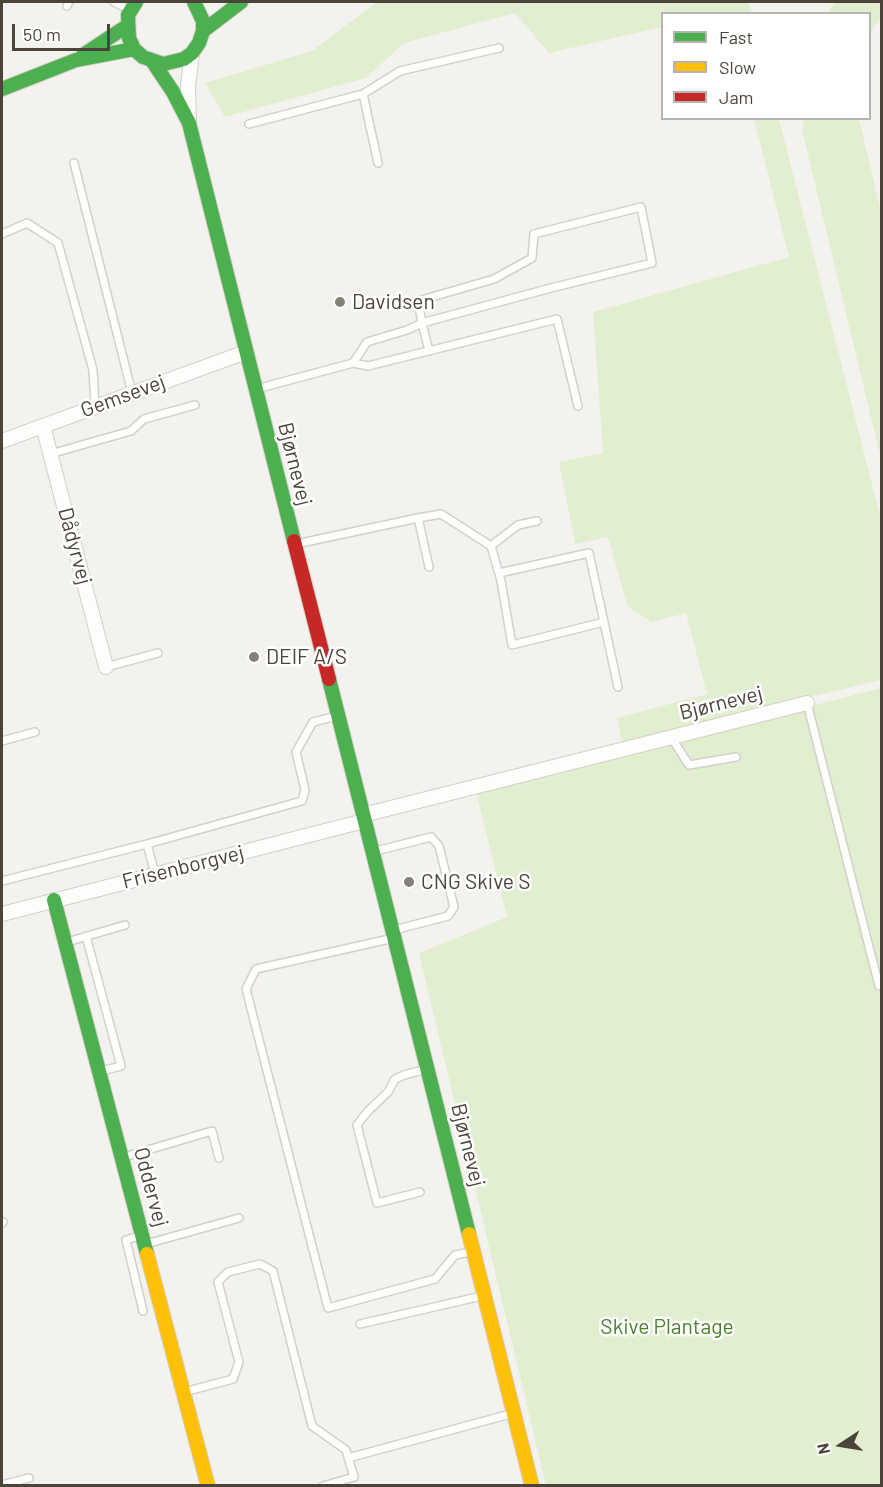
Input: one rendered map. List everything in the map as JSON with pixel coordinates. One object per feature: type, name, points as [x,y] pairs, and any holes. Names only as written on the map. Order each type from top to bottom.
[{"type":"street","points":[[133,6],[126,26],[134,49],[142,57],[163,64],[184,59],[199,43],[203,31],[200,12],[194,2]]},
{"type":"street","points":[[203,31],[241,2]]},
{"type":"street","points":[[75,60],[126,26]]},
{"type":"street","points":[[2,89],[75,60],[134,49]]},
{"type":"street","name":"Bjørnevej","points":[[192,53],[188,86],[189,123],[532,1485]]},
{"type":"street","name":"Bjørnevej","points":[[153,62],[173,92],[189,123]]},
{"type":"street","name":"Gemsevej","points":[[2,441],[246,352]]},
{"type":"street","name":"Dådyrvej","points":[[43,426],[106,667]]},
{"type":"street","name":"Bjørnevej","points":[[364,818],[807,703]]},
{"type":"street","name":"Frisenborgvej","points":[[2,914],[364,818]]},
{"type":"street","name":"Oddervej","points":[[54,900],[208,1485]]},
{"type":"lane","points":[[114,2],[133,6]]},
{"type":"lane","points":[[249,124],[363,94],[400,71],[499,48]]},
{"type":"lane","points":[[363,94],[378,163]]},
{"type":"lane","points":[[74,163],[132,393]]},
{"type":"lane","points":[[353,363],[368,342],[422,323],[652,263],[641,207],[534,234],[532,258],[495,279],[418,301],[422,323],[429,351]]},
{"type":"lane","points":[[2,234],[27,223],[58,243],[93,370],[95,406]]},
{"type":"lane","points":[[255,389],[353,363],[368,366],[557,319],[578,406]]},
{"type":"lane","points":[[50,454],[131,431],[144,419],[195,405]]},
{"type":"lane","points":[[294,544],[441,513],[491,546],[499,573],[512,645],[604,622]]},
{"type":"lane","points":[[418,518],[429,567]]},
{"type":"lane","points":[[491,546],[518,525],[537,521]]},
{"type":"lane","points":[[499,573],[589,553],[618,687]]},
{"type":"lane","points":[[106,667],[158,653]]},
{"type":"lane","name":"Bjørnevej","points":[[807,703],[879,986]]},
{"type":"lane","points":[[2,882],[302,801],[305,790],[296,752],[313,722],[337,716]]},
{"type":"lane","points":[[2,741],[35,732]]},
{"type":"lane","points":[[671,737],[689,765],[736,757]]},
{"type":"lane","points":[[372,852],[431,837],[439,846],[454,907],[448,916],[393,934],[256,969],[246,989],[328,1308],[435,1279],[455,1255],[473,1251]]},
{"type":"lane","points":[[147,844],[155,874]]},
{"type":"lane","points":[[65,942],[125,924]]},
{"type":"lane","points":[[86,936],[121,1066],[99,1071]]},
{"type":"lane","points":[[420,1192],[377,1203],[357,1125],[388,1092],[395,1079],[427,1069]]},
{"type":"lane","points":[[121,1158],[212,1131],[219,1158]]},
{"type":"lane","points":[[143,1311],[126,1240],[143,1240],[239,1218]]},
{"type":"lane","points":[[183,1392],[233,1379],[239,1362],[218,1282],[228,1272],[260,1264],[273,1271],[312,1426],[346,1450],[354,1477],[323,1485]]},
{"type":"lane","points":[[360,1324],[484,1295]]},
{"type":"lane","points":[[348,1458],[514,1413]]},
{"type":"lane","points":[[2,1485],[29,1478]]},
{"type":"green space","points":[[377,2],[749,2],[752,12],[661,12],[661,27],[549,53],[515,13],[404,43],[366,78],[225,117],[205,83],[312,51]]},
{"type":"green space","points":[[835,2],[881,2],[881,19],[875,25],[871,35],[871,12],[828,12]]},
{"type":"green space","points":[[754,120],[779,120],[881,520],[881,680],[622,742],[617,718],[707,694],[686,613],[652,622],[628,607],[608,537],[575,544],[559,462],[603,453],[593,312],[789,257]]},
{"type":"green space","points":[[804,120],[859,120],[881,212],[881,459],[802,130]]},
{"type":"green space","name":"Skive Plantage","points":[[881,688],[881,1485],[546,1485],[419,953],[507,917],[476,792],[554,774]]},
{"type":"traffic: fast","points":[[136,2],[128,15],[129,38],[134,49],[143,57],[163,64],[184,59],[199,43],[203,21],[194,2]]},
{"type":"traffic: fast","points":[[203,31],[241,2]]},
{"type":"traffic: fast","points":[[83,55],[127,26]]},
{"type":"traffic: fast","points":[[2,89],[76,60],[134,49]]},
{"type":"traffic: fast","points":[[153,62],[173,92],[189,123],[294,541]]},
{"type":"traffic: fast","points":[[329,679],[469,1234]]},
{"type":"traffic: fast","points":[[54,900],[147,1254]]},
{"type":"traffic: slow","points":[[469,1234],[532,1486]]},
{"type":"traffic: slow","points":[[147,1254],[208,1486]]},
{"type":"traffic: jam","points":[[294,541],[329,679]]},
{"type":"place","name":"Davidsen","points":[[340,302]]},
{"type":"place","name":"DEIF A/S","points":[[254,657]]},
{"type":"place","name":"CNG Skive S","points":[[409,882]]}]
